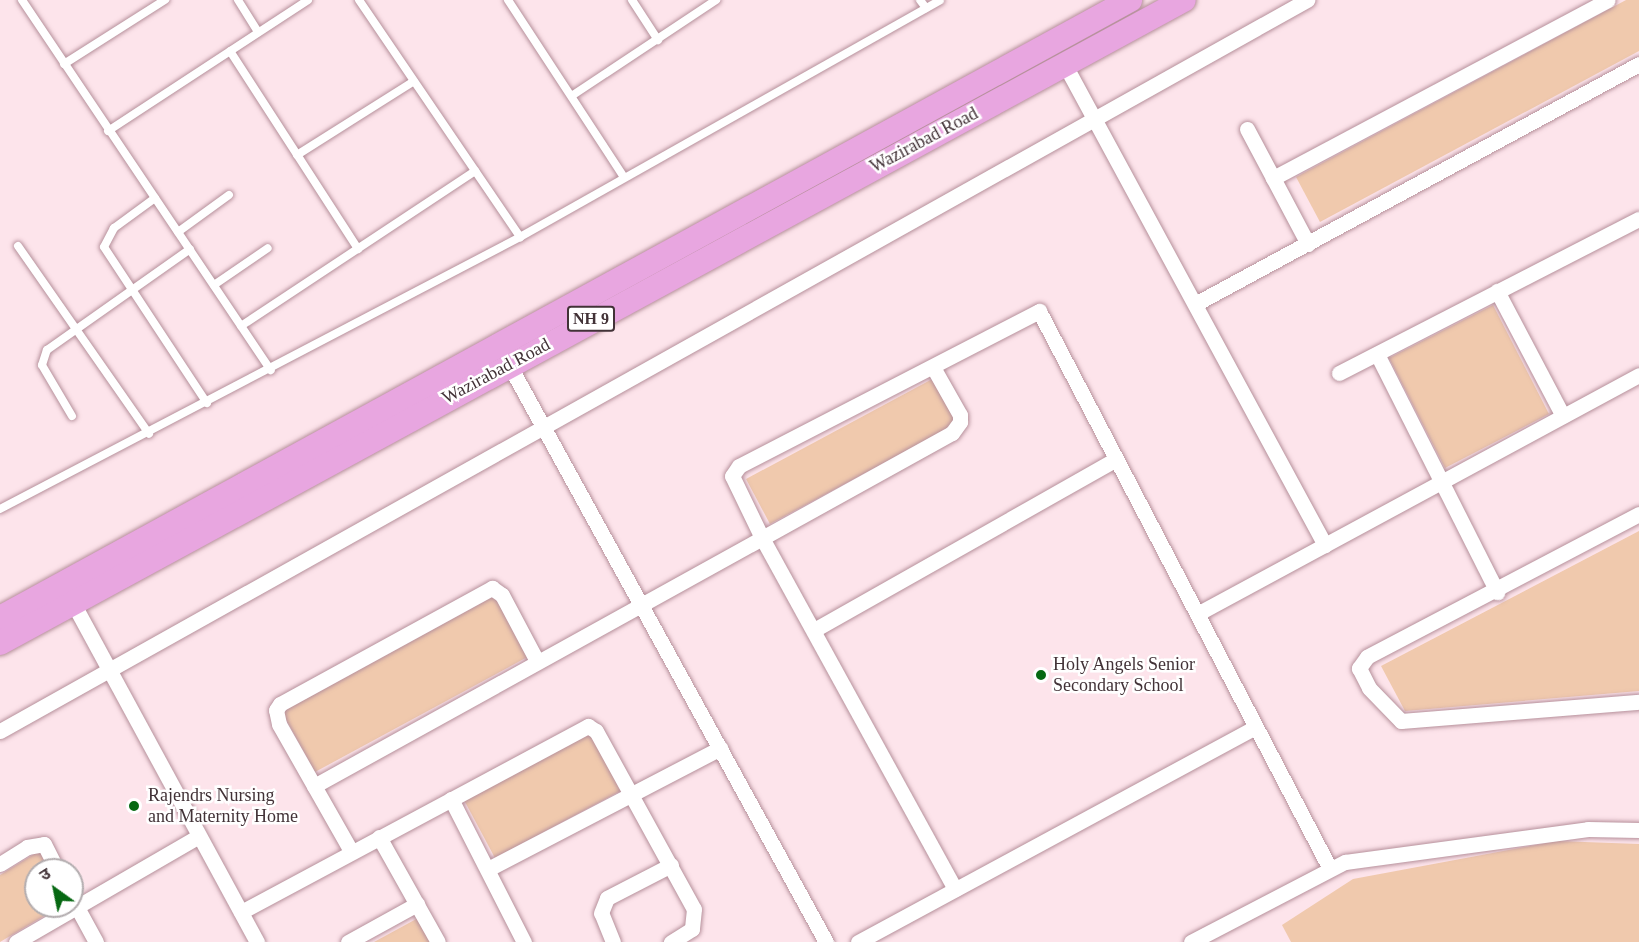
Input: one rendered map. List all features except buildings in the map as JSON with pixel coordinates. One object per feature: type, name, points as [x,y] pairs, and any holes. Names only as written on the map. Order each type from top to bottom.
[{"type":"highway","name":"Wazirabad Road","points":[[0,643],[503,354],[1130,0]]},
{"type":"highway","name":"Wazirabad Road","points":[[0,618],[503,354],[1065,65],[1184,0]]},
{"type":"street","points":[[0,731],[1307,0]]},
{"type":"street","points":[[1273,178],[1608,0]]},
{"type":"street","points":[[1195,304],[1639,64]]},
{"type":"street","points":[[1065,65],[1325,545]]},
{"type":"street","points":[[1247,129],[1308,244]]},
{"type":"street","points":[[1339,373],[1639,219]]},
{"type":"street","points":[[1497,291],[1563,416]]},
{"type":"street","points":[[955,889],[763,540],[733,482],[734,470],[1039,311],[1329,867]]},
{"type":"street","points":[[503,354],[826,942]]},
{"type":"street","points":[[1377,354],[1444,481],[1497,592]]},
{"type":"street","points":[[314,786],[537,661],[763,540],[952,433],[960,422],[960,415],[933,367]]},
{"type":"street","points":[[1197,614],[1639,375]]},
{"type":"street","points":[[814,630],[1116,459]]},
{"type":"street","points":[[1639,514],[1497,592],[1361,662],[1362,677],[1387,710],[1401,721],[1639,702]]},
{"type":"street","points":[[351,851],[276,718],[276,710],[287,698],[492,588],[502,595],[537,661]]},
{"type":"street","points":[[73,603],[257,942]]},
{"type":"street","points":[[241,912],[588,726],[596,731],[671,865],[695,921],[692,929],[671,942]]},
{"type":"street","points":[[858,942],[1256,727]]},
{"type":"street","points":[[488,869],[720,748]]},
{"type":"street","points":[[451,799],[524,942]]},
{"type":"street","points":[[1191,942],[1329,867],[1389,854],[1491,840],[1588,829],[1639,830]]},
{"type":"street","points":[[84,897],[199,836]]},
{"type":"street","points":[[379,837],[438,942]]},
{"type":"street","points":[[0,864],[27,847],[44,844],[51,858]]},
{"type":"street","points":[[613,942],[601,912],[607,898],[671,865]]},
{"type":"street","points":[[358,940],[417,904]]},
{"type":"street","points":[[16,942],[51,918]]},
{"type":"street","points":[[83,918],[96,942]]},
{"type":"lane","points":[[22,0],[271,370]]},
{"type":"lane","points":[[64,64],[165,0]]},
{"type":"lane","points":[[238,0],[258,32]]},
{"type":"lane","points":[[108,131],[308,0]]},
{"type":"lane","points":[[359,0],[520,237]]},
{"type":"lane","points":[[508,0],[573,95],[623,177]]},
{"type":"lane","points":[[632,0],[658,40]]},
{"type":"lane","points":[[573,95],[716,0]]},
{"type":"lane","points":[[920,0],[926,8]]},
{"type":"lane","points":[[0,509],[149,434],[520,237],[940,0]]},
{"type":"lane","points":[[230,51],[358,249]]},
{"type":"lane","points":[[297,155],[414,81]]},
{"type":"lane","points":[[241,326],[475,171]]},
{"type":"lane","points":[[178,232],[229,195]]},
{"type":"lane","points":[[155,198],[114,228],[104,241],[107,253],[207,403]]},
{"type":"lane","points":[[18,246],[74,330],[149,434]]},
{"type":"lane","points":[[214,285],[268,248]]},
{"type":"lane","points":[[72,416],[42,365],[47,350],[190,249]]},
{"type":"shaded area","points":[[1626,0],[1639,0],[1639,51],[1320,222],[1296,177]]},
{"type":"shaded area","points":[[1493,305],[1549,414],[1445,468],[1389,358]]},
{"type":"shaded area","points":[[936,377],[960,422],[770,524],[746,479]]},
{"type":"shaded area","points":[[1639,531],[1639,691],[1405,711],[1381,666]]},
{"type":"shaded area","points":[[498,594],[531,655],[315,772],[282,712]]},
{"type":"shaded area","points":[[595,730],[626,788],[495,858],[464,800]]},
{"type":"shaded area","points":[[1557,841],[1639,844],[1639,942],[1291,942],[1282,925],[1353,879]]},
{"type":"shaded area","points":[[49,845],[55,858],[28,858]]},
{"type":"shaded area","points":[[24,860],[24,918],[41,918],[0,942],[0,875]]},
{"type":"shaded area","points":[[420,917],[433,942],[374,942]]},
{"type":"place","name":"Holy Angels Senior Secondary School","points":[[1041,675]]},
{"type":"place","name":"Rajendrs Nursing and Maternity Home","points":[[134,806]]}]
